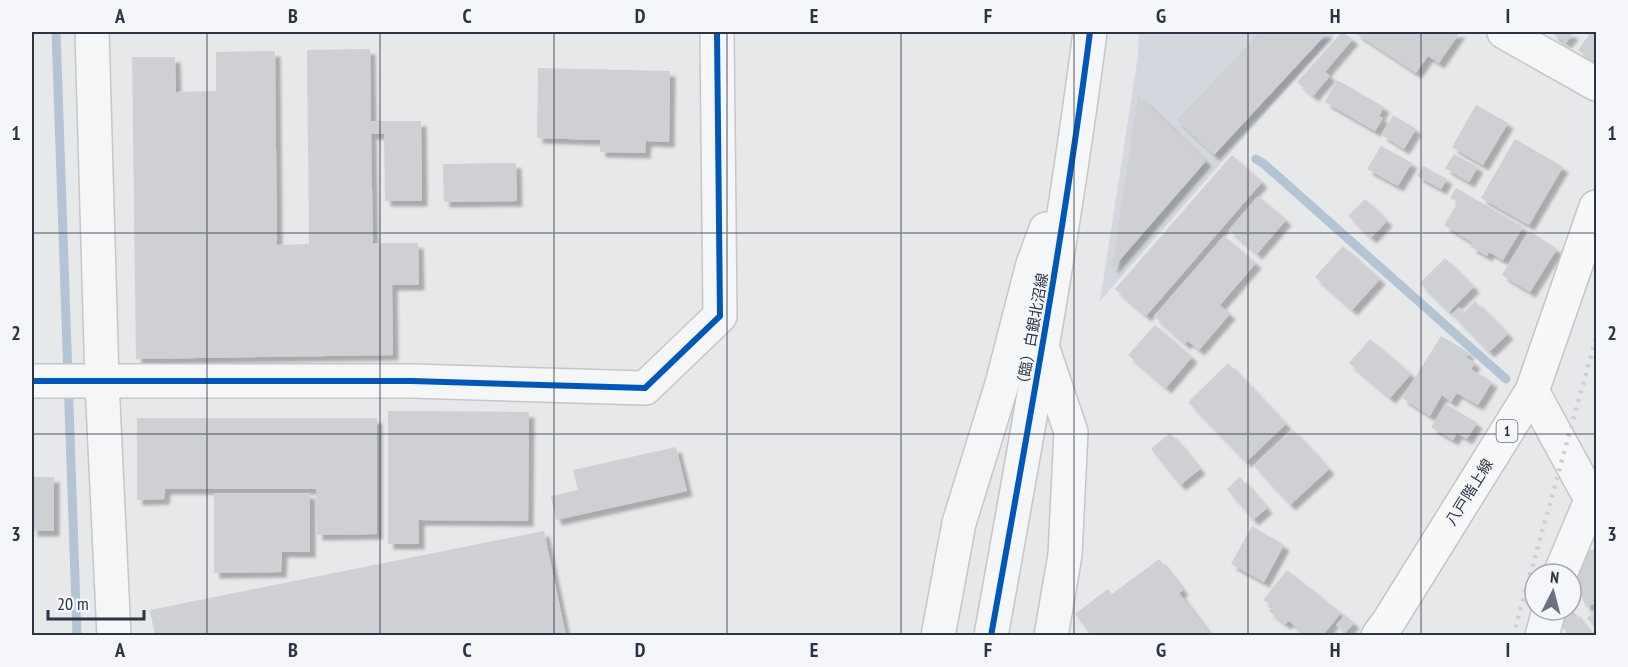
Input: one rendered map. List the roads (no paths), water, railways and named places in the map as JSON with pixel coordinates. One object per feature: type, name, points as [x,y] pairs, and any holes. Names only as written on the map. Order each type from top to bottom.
[{"type":"main road","name":"八戸階上線","points":[[1378,636],[1532,391],[1596,207]]},
{"type":"street","points":[[92,32],[102,382],[114,636]]},
{"type":"street","points":[[32,381],[412,381],[645,388],[720,316],[717,32]]},
{"type":"street","name":"（臨）白銀北沼線","points":[[991,636],[1075,149],[1090,32]]},
{"type":"street","points":[[1504,32],[1596,84]]},
{"type":"street","points":[[938,636],[959,523],[1002,384],[1033,264],[1075,149]]},
{"type":"street","points":[[1042,347],[1071,432],[1065,555],[1051,636]]},
{"type":"street","points":[[1532,391],[1588,492],[1564,562]]},
{"type":"waterway","points":[[56,32],[77,636]]},
{"type":"waterway","points":[[1256,159],[1506,379]]},
{"type":"railway","points":[[1513,636],[1596,338]]}]
